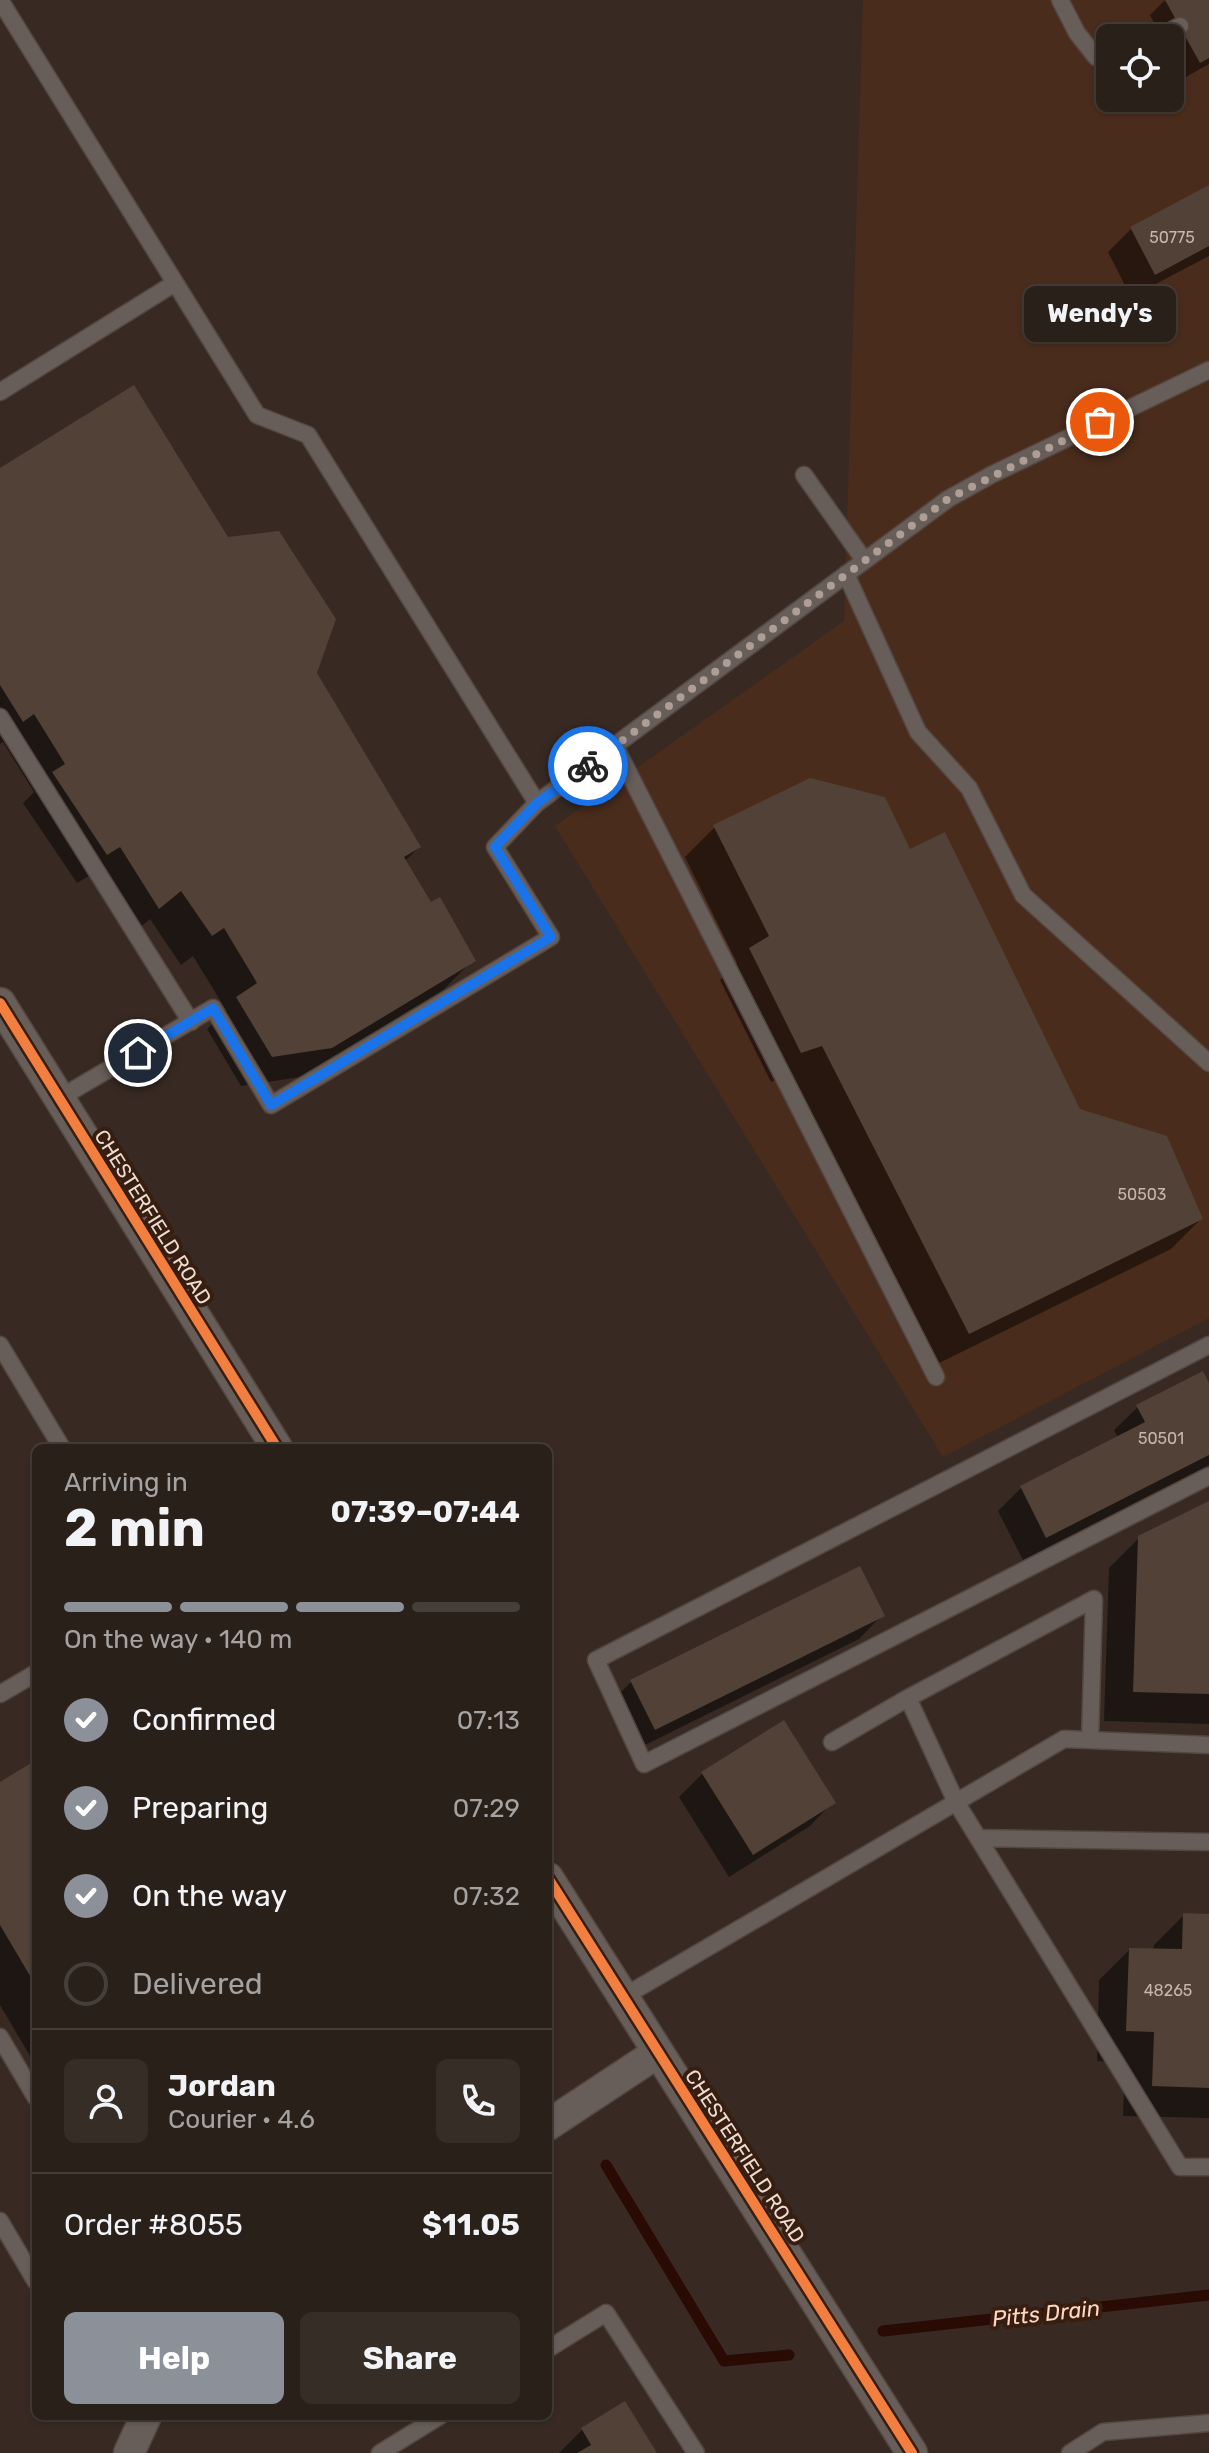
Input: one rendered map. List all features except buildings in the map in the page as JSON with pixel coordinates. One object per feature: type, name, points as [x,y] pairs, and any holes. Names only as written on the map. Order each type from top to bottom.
[{"type":"street","name":"CHESTERFIELD ROAD","points":[[0,1003],[274,1444]]},
{"type":"street","name":"CHESTERFIELD ROAD","points":[[552,1884],[912,2453]]},
{"type":"street","points":[[552,2122],[657,2053]]},
{"type":"street","points":[[129,2453],[144,2420]]},
{"type":"lane","points":[[0,0],[257,415],[308,435],[537,803]]},
{"type":"lane","points":[[1060,0],[1077,33],[1096,57]]},
{"type":"lane","points":[[0,392],[175,283]]},
{"type":"lane","points":[[58,1099],[213,1008],[271,1105],[551,937],[495,847],[537,803],[948,499],[991,475],[1209,370]]},
{"type":"lane","points":[[804,475],[864,560]]},
{"type":"lane","points":[[846,574],[918,732],[969,788],[1023,895],[1209,1063]]},
{"type":"lane","points":[[0,717],[191,1022]]},
{"type":"lane","points":[[615,746],[936,1377]]},
{"type":"lane","points":[[0,1345],[60,1444]]},
{"type":"lane","points":[[1209,1345],[596,1660],[644,1764],[1209,1476]]},
{"type":"lane","points":[[832,1742],[1094,1599],[1090,1740]]},
{"type":"lane","points":[[0,1694],[32,1675]]},
{"type":"lane","points":[[908,1698],[956,1802],[1180,2167],[1209,2167]]},
{"type":"lane","points":[[623,1997],[1064,1739],[1209,1745]]},
{"type":"lane","points":[[978,1838],[1209,1842]]},
{"type":"lane","points":[[0,2037],[32,2091]]},
{"type":"lane","points":[[0,2221],[32,2275]]},
{"type":"lane","points":[[552,2347],[606,2313],[696,2453]]},
{"type":"lane","points":[[380,2453],[434,2420]]},
{"type":"lane","points":[[1070,2453],[1103,2432],[1209,2423]]},
{"type":"shaded area","points":[[863,0],[1209,0],[1209,1318],[943,1457],[555,826],[844,621]]},
{"type":"waterway","name":"Pitts Drain","points":[[606,2165],[724,2361],[789,2355]]},
{"type":"waterway","name":"Pitts Drain","points":[[883,2331],[1209,2295]]},
{"type":"cycle path","points":[[0,1003],[275,1444]]},
{"type":"cycle path","points":[[552,1884],[912,2453]]},
{"type":"way so far","points":[[588,766],[948,499],[1100,422]]},
{"type":"place","name":"Wendy's","points":[[1100,422]]},
{"type":"route","points":[[138,1053],[213,1008],[271,1105],[551,937],[495,847],[537,803],[588,766]]}]
